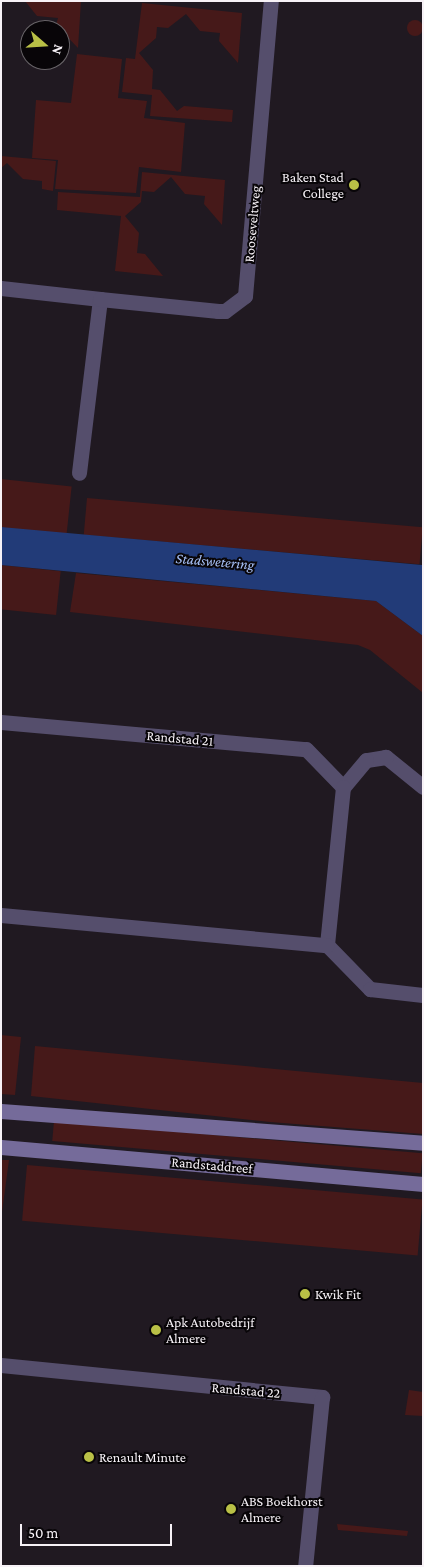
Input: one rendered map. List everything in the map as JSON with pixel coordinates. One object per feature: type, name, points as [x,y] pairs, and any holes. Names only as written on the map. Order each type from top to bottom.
[{"type":"main road","points":[[1,1111],[423,1143]]},
{"type":"main road","name":"Randstaddreef","points":[[1,1147],[423,1184]]},
{"type":"street","name":"Rooseveltweg","points":[[1,288],[218,311],[225,311],[245,296],[270,1]]},
{"type":"street","points":[[79,473],[100,299]]},
{"type":"street","name":"Randstad 21","points":[[1,722],[306,749],[343,787]]},
{"type":"street","points":[[327,945],[343,787],[366,760],[386,757],[423,787]]},
{"type":"street","points":[[1,915],[327,945],[370,989],[423,995]]},
{"type":"street","name":"Randstad 22","points":[[1,1365],[322,1397],[305,1566]]},
{"type":"shaded area","points":[[25,1],[81,1],[78,48],[70,40],[70,20],[57,20],[58,18],[37,16]]},
{"type":"shaded area","points":[[142,3],[242,13],[238,63],[219,41],[220,33],[200,31],[186,14],[168,28],[157,27],[156,38],[139,53],[153,70],[152,89],[160,90],[177,111],[184,106],[233,110],[232,122],[150,116],[152,95],[122,92],[126,58],[135,59]]},
{"type":"shaded area","points":[[415,20],[421,22],[423,28],[421,34],[415,36],[409,34],[407,28],[409,22]]},
{"type":"shaded area","points":[[77,54],[122,59],[118,98],[147,101],[144,118],[185,123],[181,172],[139,167],[136,193],[55,189],[58,160],[32,158],[36,100],[71,103]]},
{"type":"shaded area","points":[[1,156],[56,161],[53,191],[42,189],[42,181],[23,179],[7,163],[1,168]]},
{"type":"shaded area","points":[[142,172],[225,180],[222,225],[204,204],[205,196],[185,194],[171,177],[154,192],[142,191],[141,202],[125,216],[139,233],[137,253],[145,254],[163,276],[115,271],[121,216],[57,210],[58,192],[140,197]]},
{"type":"shaded area","points":[[1,479],[72,486],[67,534],[1,527]]},
{"type":"shaded area","points":[[87,498],[423,527],[419,564],[84,535]]},
{"type":"shaded area","points":[[1,565],[61,571],[56,615],[1,609]]},
{"type":"shaded area","points":[[76,573],[376,601],[423,636],[423,693],[370,650],[358,645],[70,612]]},
{"type":"shaded area","points":[[1,1035],[21,1037],[15,1095],[1,1094]]},
{"type":"shaded area","points":[[35,1046],[423,1083],[423,1134],[270,1122],[31,1096]]},
{"type":"shaded area","points":[[54,1121],[423,1153],[421,1173],[52,1141]]},
{"type":"shaded area","points":[[1,1160],[9,1160],[2,1212],[1,1212]]},
{"type":"shaded area","points":[[27,1165],[422,1200],[418,1255],[22,1221]]},
{"type":"shaded area","points":[[409,1390],[423,1392],[423,1416],[405,1415]]},
{"type":"shaded area","points":[[337,1524],[408,1531],[407,1536],[338,1530]]},
{"type":"water","name":"Stadswetering","points":[[1,527],[422,565],[423,636],[376,601],[1,565]]},
{"type":"place","name":"Baken Stad College","points":[[354,185]]},
{"type":"place","name":"Kwik Fit","points":[[305,1294]]},
{"type":"place","name":"Apk Autobedrijf Almere","points":[[156,1330]]},
{"type":"place","name":"Renault Minute","points":[[89,1457]]},
{"type":"place","name":"ABS Boekhorst Almere","points":[[231,1509]]}]
